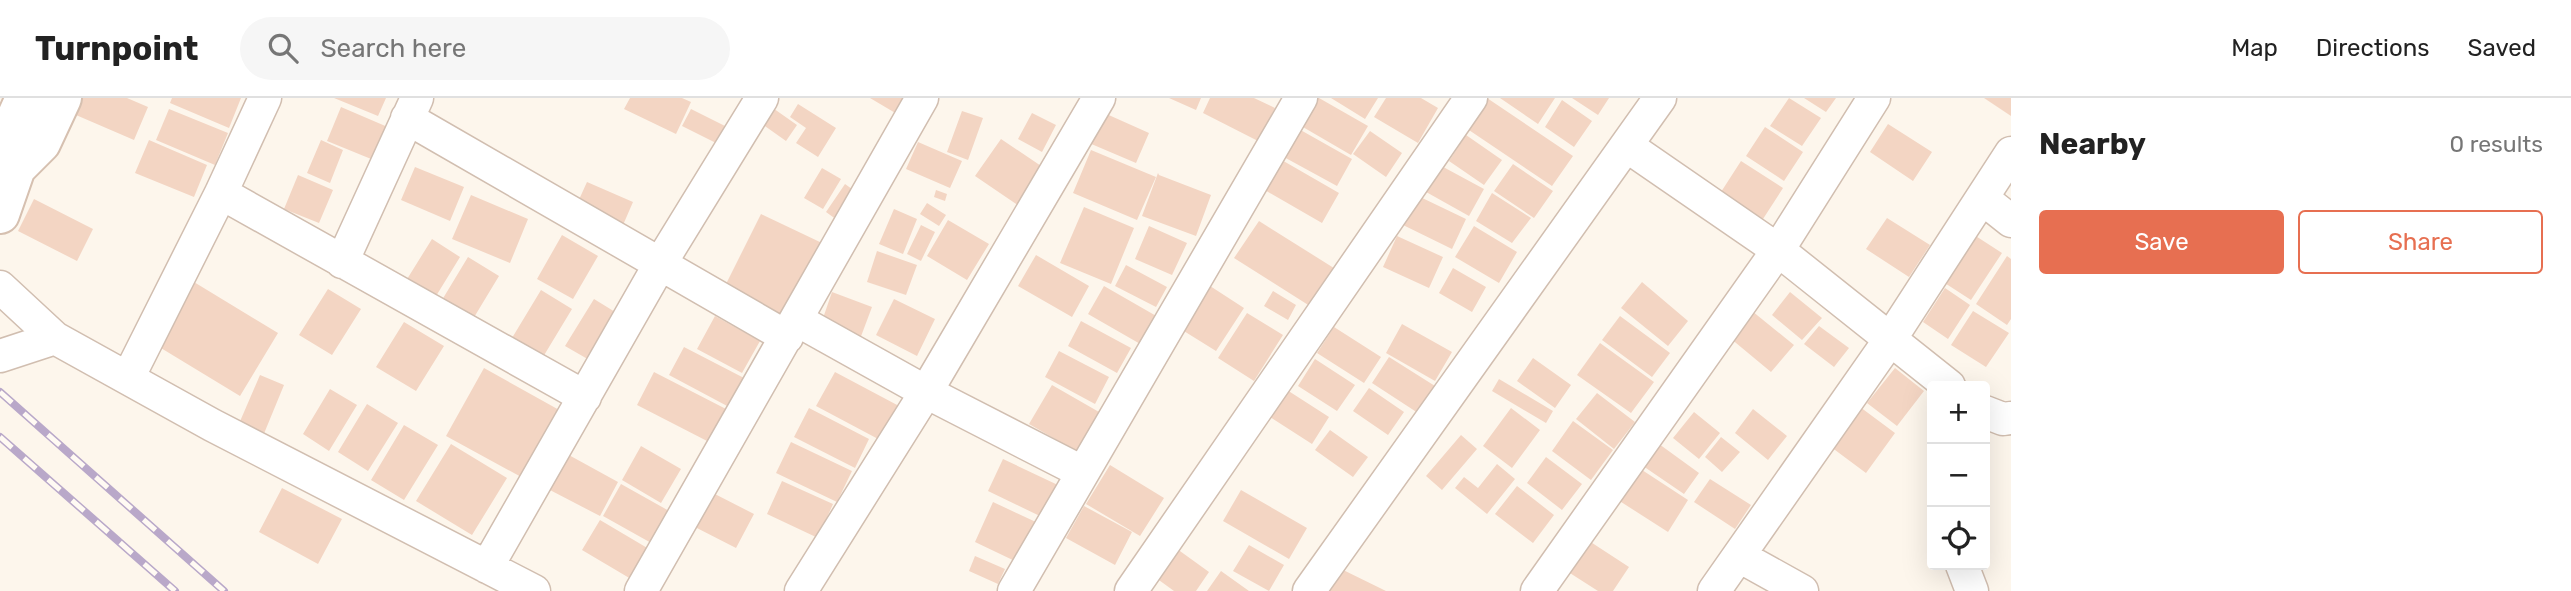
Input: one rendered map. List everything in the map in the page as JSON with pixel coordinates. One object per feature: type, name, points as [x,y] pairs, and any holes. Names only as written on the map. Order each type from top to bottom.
[{"type":"street","points":[[0,214],[16,168],[12,127],[25,98]]},
{"type":"street","points":[[16,168],[41,143],[62,98]]},
{"type":"street","points":[[128,379],[265,98]]},
{"type":"street","points":[[487,567],[660,264],[762,98]]},
{"type":"street","points":[[641,591],[922,98]]},
{"type":"street","points":[[801,591],[926,392],[1098,98]]},
{"type":"street","points":[[1014,591],[1301,98]]},
{"type":"street","points":[[1309,591],[1660,98]]},
{"type":"street","points":[[1537,591],[1777,250],[1874,98]]},
{"type":"street","points":[[1131,591],[1463,100]]},
{"type":"street","points":[[342,262],[412,108],[660,264],[926,392],[1082,472]]},
{"type":"street","points":[[1627,146],[1777,250],[1942,381]]},
{"type":"street","points":[[1714,591],[1889,341],[2011,153]]},
{"type":"street","points":[[221,193],[584,397]]},
{"type":"street","points":[[1982,198],[2011,221]]},
{"type":"street","points":[[0,288],[55,338],[212,425],[534,591]]},
{"type":"street","points":[[0,356],[55,338]]},
{"type":"street","points":[[1739,556],[1802,591]]},
{"type":"street","points":[[1964,570],[1972,591]]},
{"type":"building","points":[[75,98],[127,98],[148,107],[134,140],[69,112]]},
{"type":"building","points":[[172,98],[241,98],[229,128],[170,103]]},
{"type":"building","points":[[334,98],[386,98],[378,116]]},
{"type":"building","points":[[630,98],[682,98],[691,102],[676,134],[624,109]]},
{"type":"building","points":[[870,98],[906,98],[897,114]]},
{"type":"building","points":[[1169,98],[1201,98],[1196,110]]},
{"type":"building","points":[[1210,98],[1254,98],[1275,108],[1258,141],[1203,113]]},
{"type":"building","points":[[1312,98],[1319,98],[1368,126],[1351,155],[1296,123]]},
{"type":"building","points":[[1331,98],[1378,98],[1365,119]]},
{"type":"building","points":[[1386,98],[1421,98],[1438,108],[1418,143],[1374,117]]},
{"type":"building","points":[[1478,98],[1487,98],[1573,156],[1552,186],[1460,124]]},
{"type":"building","points":[[1500,98],[1555,98],[1538,124]]},
{"type":"building","points":[[1572,98],[1609,98],[1598,115]]},
{"type":"building","points":[[1789,98],[1821,118],[1802,146],[1770,126]]},
{"type":"building","points":[[1804,98],[1836,98],[1826,112]]},
{"type":"building","points":[[1984,98],[2011,98],[2011,116]]},
{"type":"building","points":[[1562,100],[1592,121],[1574,147],[1545,127]]},
{"type":"building","points":[[798,104],[836,128],[818,157],[796,143],[806,128],[790,117]]},
{"type":"building","points":[[770,106],[797,125],[786,141],[759,122]]},
{"type":"building","points":[[341,107],[390,128],[376,161],[327,141]]},
{"type":"building","points":[[169,109],[228,133],[215,165],[156,140]]},
{"type":"building","points":[[691,109],[725,126],[716,143],[682,126]]},
{"type":"building","points":[[962,111],[983,118],[968,160],[947,152]]},
{"type":"building","points":[[1102,112],[1149,133],[1136,163],[1089,143]]},
{"type":"building","points":[[1032,113],[1056,125],[1042,152],[1018,139]]},
{"type":"building","points":[[1888,124],[1932,152],[1913,181],[1870,152]]},
{"type":"building","points":[[1765,127],[1803,152],[1784,181],[1746,156]]},
{"type":"building","points":[[1297,128],[1352,159],[1337,186],[1282,156]]},
{"type":"building","points":[[1370,131],[1402,153],[1386,177],[1353,154]]},
{"type":"building","points":[[1466,135],[1502,160],[1484,185],[1449,161]]},
{"type":"building","points":[[1001,139],[1047,170],[1022,208],[975,176]]},
{"type":"building","points":[[149,140],[207,165],[194,197],[135,173]]},
{"type":"building","points":[[321,140],[343,150],[330,183],[307,173]]},
{"type":"building","points":[[918,142],[962,161],[950,188],[906,169]]},
{"type":"building","points":[[1091,150],[1156,177],[1137,220],[1073,193]]},
{"type":"building","points":[[1280,159],[1339,193],[1322,223],[1263,189]]},
{"type":"building","points":[[1741,161],[1783,188],[1763,219],[1721,192]]},
{"type":"building","points":[[1434,162],[1484,189],[1469,216],[1419,188]]},
{"type":"building","points":[[1513,164],[1553,191],[1534,218],[1494,191]]},
{"type":"building","points":[[415,167],[464,187],[450,221],[401,200]]},
{"type":"building","points":[[822,168],[841,179],[823,209],[804,198]]},
{"type":"building","points":[[1158,173],[1211,195],[1196,236],[1142,216]]},
{"type":"building","points":[[298,175],[333,190],[319,223],[284,209]]},
{"type":"building","points":[[587,182],[633,202],[623,225],[577,204]]},
{"type":"building","points":[[845,184],[863,197],[844,225],[826,212]]},
{"type":"building","points":[[936,190],[947,194],[945,201],[934,197]]},
{"type":"building","points":[[1492,193],[1531,218],[1512,243],[1476,221]]},
{"type":"building","points":[[471,195],[528,219],[510,263],[452,239]]},
{"type":"building","points":[[1416,195],[1466,219],[1452,249],[1401,224]]},
{"type":"building","points":[[34,199],[93,229],[77,261],[18,231]]},
{"type":"building","points":[[927,203],[946,215],[939,226],[920,214]]},
{"type":"building","points":[[1084,207],[1134,228],[1111,284],[1060,263]]},
{"type":"building","points":[[894,209],[917,219],[903,254],[879,244]]},
{"type":"building","points":[[761,214],[822,243],[784,320],[723,290]]},
{"type":"building","points":[[1887,218],[1930,245],[1909,277],[1866,249]]},
{"type":"building","points":[[948,220],[989,244],[967,280],[927,256]]},
{"type":"building","points":[[1259,221],[1337,270],[1313,308],[1234,258]]},
{"type":"building","points":[[921,225],[935,232],[921,261],[907,254]]},
{"type":"building","points":[[1149,226],[1187,243],[1172,275],[1135,259]]},
{"type":"building","points":[[1474,226],[1517,252],[1499,283],[1455,257]]},
{"type":"building","points":[[1968,231],[2002,253],[1971,300],[1937,278]]},
{"type":"building","points":[[562,235],[598,256],[573,299],[537,279]]},
{"type":"building","points":[[1397,236],[1443,257],[1429,288],[1383,267]]},
{"type":"building","points":[[432,239],[460,257],[433,301],[404,284]]},
{"type":"building","points":[[877,251],[917,265],[906,295],[867,282]]},
{"type":"building","points":[[1036,255],[1089,286],[1072,317],[1018,286]]},
{"type":"building","points":[[2007,256],[2011,259],[2011,319],[2007,325],[1976,304]]},
{"type":"building","points":[[468,257],[499,276],[473,319],[442,300]]},
{"type":"building","points":[[1126,265],[1167,287],[1156,307],[1115,286]]},
{"type":"building","points":[[1453,268],[1486,287],[1472,312],[1439,293]]},
{"type":"building","points":[[189,279],[278,333],[240,396],[151,342]]},
{"type":"building","points":[[1642,282],[1688,321],[1668,346],[1621,308]]},
{"type":"building","points":[[1207,284],[1244,308],[1216,351],[1179,328]]},
{"type":"building","points":[[1104,286],[1158,317],[1142,345],[1088,314]]},
{"type":"building","points":[[1945,288],[1970,305],[1948,339],[1923,322]]},
{"type":"building","points":[[328,289],[361,309],[332,355],[299,335]]},
{"type":"building","points":[[541,290],[572,309],[543,357],[512,338]]},
{"type":"building","points":[[1273,291],[1296,305],[1288,320],[1264,306]]},
{"type":"building","points":[[832,292],[872,307],[860,339],[821,324]]},
{"type":"building","points":[[1790,292],[1822,318],[1802,340],[1772,315]]},
{"type":"building","points":[[594,299],[620,315],[591,361],[565,346]]},
{"type":"building","points":[[894,299],[935,319],[917,356],[876,335]]},
{"type":"building","points":[[1752,311],[1794,345],[1771,372],[1730,338]]},
{"type":"building","points":[[1973,311],[2009,333],[1986,367],[1951,345]]},
{"type":"building","points":[[1247,313],[1283,335],[1254,381],[1218,358]]},
{"type":"building","points":[[715,316],[760,341],[742,373],[697,349]]},
{"type":"building","points":[[1620,316],[1670,353],[1652,377],[1602,340]]},
{"type":"building","points":[[1081,321],[1131,348],[1117,373],[1068,346]]},
{"type":"building","points":[[404,322],[444,346],[416,391],[376,367]]},
{"type":"building","points":[[1402,324],[1452,352],[1435,381],[1386,353]]},
{"type":"building","points":[[1819,326],[1849,348],[1834,367],[1804,344]]},
{"type":"building","points":[[1334,327],[1381,357],[1364,383],[1317,353]]},
{"type":"building","points":[[1600,343],[1654,382],[1631,413],[1577,375]]},
{"type":"building","points":[[684,347],[744,378],[729,407],[669,375]]},
{"type":"building","points":[[1059,351],[1109,377],[1095,404],[1045,377]]},
{"type":"building","points":[[1389,357],[1435,386],[1418,413],[1372,383]]},
{"type":"building","points":[[1533,358],[1571,385],[1555,408],[1517,381]]},
{"type":"building","points":[[1315,359],[1355,385],[1337,411],[1298,386]]},
{"type":"building","points":[[484,368],[561,411],[523,478],[446,436]]},
{"type":"building","points":[[1895,368],[1924,391],[1897,426],[1867,403]]},
{"type":"building","points":[[654,372],[726,409],[709,442],[637,405]]},
{"type":"building","points":[[835,372],[899,406],[880,440],[816,406]]},
{"type":"building","points":[[260,375],[284,385],[263,436],[238,426]]},
{"type":"building","points":[[1499,379],[1553,411],[1546,423],[1492,391]]},
{"type":"building","points":[[1052,385],[1106,416],[1083,455],[1029,424]]},
{"type":"building","points":[[1369,388],[1404,412],[1388,435],[1353,411]]},
{"type":"building","points":[[330,389],[357,405],[329,451],[303,434]]},
{"type":"building","points":[[1287,390],[1329,417],[1312,444],[1270,417]]},
{"type":"building","points":[[1597,393],[1635,422],[1614,449],[1576,419]]},
{"type":"building","points":[[367,404],[398,423],[368,471],[338,452]]},
{"type":"building","points":[[1860,407],[1895,433],[1866,473],[1831,447]]},
{"type":"building","points":[[809,408],[869,439],[855,468],[794,437]]},
{"type":"building","points":[[1511,408],[1540,430],[1512,468],[1483,446]]},
{"type":"building","points":[[1753,409],[1787,436],[1768,460],[1735,433]]},
{"type":"building","points":[[1694,412],[1720,433],[1699,459],[1673,438]]},
{"type":"building","points":[[1573,421],[1613,450],[1591,480],[1552,451]]},
{"type":"building","points":[[404,425],[438,445],[404,500],[371,480]]},
{"type":"building","points":[[1330,430],[1368,457],[1353,477],[1315,450]]},
{"type":"building","points":[[1461,435],[1477,449],[1442,490],[1426,476]]},
{"type":"building","points":[[1721,437],[1740,452],[1722,472],[1705,457]]},
{"type":"building","points":[[791,442],[852,471],[837,502],[776,473]]},
{"type":"building","points":[[451,444],[507,478],[472,535],[416,501]]},
{"type":"building","points":[[1659,444],[1699,473],[1684,494],[1643,466]]},
{"type":"building","points":[[641,446],[681,469],[661,503],[622,480]]},
{"type":"building","points":[[567,454],[618,482],[600,516],[548,489]]},
{"type":"building","points":[[1546,457],[1582,484],[1562,510],[1527,483]]},
{"type":"building","points":[[1003,459],[1060,486],[1044,518],[988,491]]},
{"type":"building","points":[[1497,464],[1515,479],[1487,514],[1455,488],[1464,477],[1478,488]]},
{"type":"building","points":[[1110,465],[1164,498],[1140,536],[1086,504]]},
{"type":"building","points":[[1639,468],[1688,500],[1668,532],[1618,500]]},
{"type":"building","points":[[1710,479],[1751,505],[1735,529],[1694,502]]},
{"type":"building","points":[[782,481],[833,504],[818,538],[767,514]]},
{"type":"building","points":[[621,484],[671,512],[653,544],[603,516]]},
{"type":"building","points":[[1517,486],[1554,515],[1533,543],[1495,514]]},
{"type":"building","points":[[282,488],[342,519],[318,564],[259,532]]},
{"type":"building","points":[[1241,490],[1307,528],[1289,559],[1223,521]]},
{"type":"building","points":[[709,491],[754,514],[736,548],[691,525]]},
{"type":"building","points":[[993,502],[1038,523],[1019,563],[975,542]]},
{"type":"building","points":[[1084,506],[1132,532],[1115,565],[1066,538]]},
{"type":"building","points":[[600,520],[649,549],[631,579],[582,550]]},
{"type":"building","points":[[1583,537],[1629,567],[1613,591],[1598,591],[1562,568]]},
{"type":"building","points":[[1249,545],[1284,565],[1269,591],[1233,571]]},
{"type":"building","points":[[1173,546],[1209,572],[1196,591],[1174,591],[1152,575]]},
{"type":"building","points":[[975,556],[1005,569],[998,584],[969,571]]},
{"type":"building","points":[[1333,565],[1386,591],[1320,591]]},
{"type":"building","points":[[1221,571],[1249,591],[1207,591]]},
{"type":"railway","points":[[0,392],[224,591]]},
{"type":"railway","points":[[0,437],[175,591]]}]
